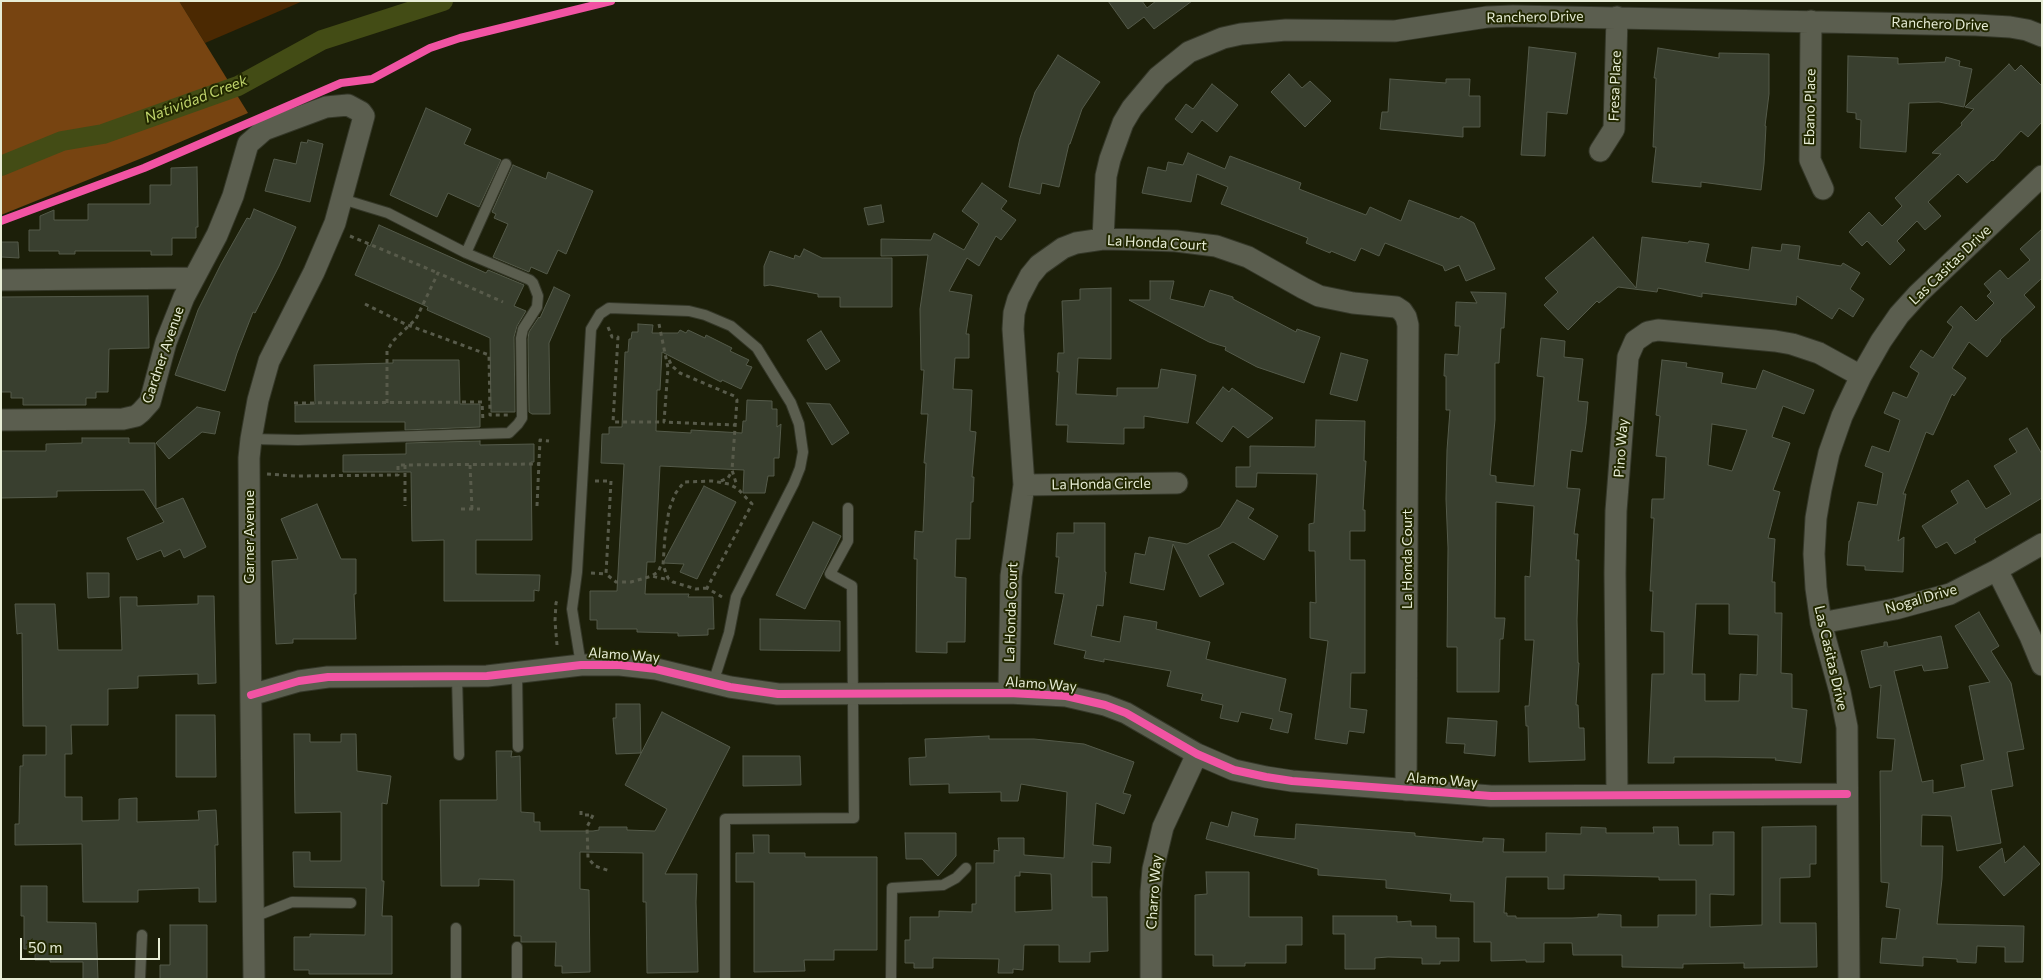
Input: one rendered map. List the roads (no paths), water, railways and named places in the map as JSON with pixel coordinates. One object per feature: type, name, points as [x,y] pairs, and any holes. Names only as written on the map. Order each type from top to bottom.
[{"type":"street","name":"Ranchero Drive","points":[[1104,239],[1106,176],[1123,123],[1143,93],[1158,77],[1189,52],[1223,38],[1261,31],[1395,31],[1487,17],[1513,16],[1976,25],[2010,27],[2042,36]]},
{"type":"street","name":"Fresa Place","points":[[1600,151],[1614,129],[1617,17]]},
{"type":"street","name":"Ebano Place","points":[[1811,21],[1810,160],[1823,189]]},
{"type":"street","name":"Gardner Avenue","points":[[1,420],[123,419],[136,416],[141,412],[150,402],[168,336],[192,278],[217,235],[233,196],[246,149],[252,139],[264,130],[326,107],[348,106],[358,109],[364,116]]},
{"type":"street","name":"Garner Avenue","points":[[254,979],[249,458],[251,439],[258,400],[270,361],[326,247],[342,199],[364,116]]},
{"type":"street","name":"Las Casitas Drive","points":[[1850,979],[1847,727],[1840,692],[1821,623],[1814,554],[1816,518],[1829,453],[1842,416],[1861,376],[1881,341],[1899,316],[1918,294],[2042,176]]},
{"type":"street","name":"La Honda Court","points":[[1009,693],[1011,576],[1024,485],[1014,329],[1014,313],[1018,299],[1030,276],[1050,256],[1076,243],[1104,239],[1176,241],[1216,246],[1248,257],[1319,296],[1352,303],[1396,307],[1402,311],[1406,318],[1408,345],[1406,790]]},
{"type":"street","points":[[1,280],[192,278]]},
{"type":"street","name":"Pino Way","points":[[1617,794],[1616,511],[1628,357],[1635,340],[1648,332],[1658,330],[1774,341],[1792,344],[1819,353],[1861,376]]},
{"type":"street","name":"La Honda Circle","points":[[1024,485],[1177,483]]},
{"type":"street","name":"Nogal Drive","points":[[1821,623],[1895,608],[1950,594],[1998,570],[2042,544]]},
{"type":"street","points":[[1998,570],[2042,665]]},
{"type":"street","name":"Alamo Way","points":[[251,695],[313,678],[457,677],[517,673],[581,665],[637,666],[675,673],[747,691],[778,694],[1009,693],[1066,696],[1105,705],[1145,723],[1197,754],[1234,770],[1266,778],[1490,796],[1847,794]]},
{"type":"street","name":"Charro Way","points":[[1151,979],[1151,892],[1153,869],[1163,827],[1197,754]]},
{"type":"lane","points":[[466,253],[506,164]]},
{"type":"lane","points":[[251,439],[298,440],[509,433],[518,424],[522,415],[521,333],[537,307],[538,296],[536,288],[530,280],[466,253],[382,211],[342,199]]},
{"type":"lane","points":[[581,665],[572,609],[577,572],[591,329],[600,314],[609,308],[690,311],[719,320],[740,332],[764,357],[790,403],[799,424],[803,452],[800,468],[733,604],[729,633],[713,683]]},
{"type":"lane","points":[[725,979],[725,819],[854,818],[852,586],[830,574],[848,540],[848,508]]},
{"type":"lane","points":[[517,673],[518,747]]},
{"type":"lane","points":[[457,677],[458,755]]},
{"type":"lane","points":[[891,979],[892,888],[943,885],[950,882],[966,868]]},
{"type":"lane","points":[[254,917],[292,902],[351,903]]},
{"type":"lane","points":[[456,928],[456,979]]},
{"type":"lane","points":[[140,979],[142,935]]},
{"type":"lane","points":[[517,947],[517,979]]},
{"type":"waterway","name":"Natividad Creek","points":[[1,166],[62,141],[103,134],[238,86],[322,40],[443,1]]}]
